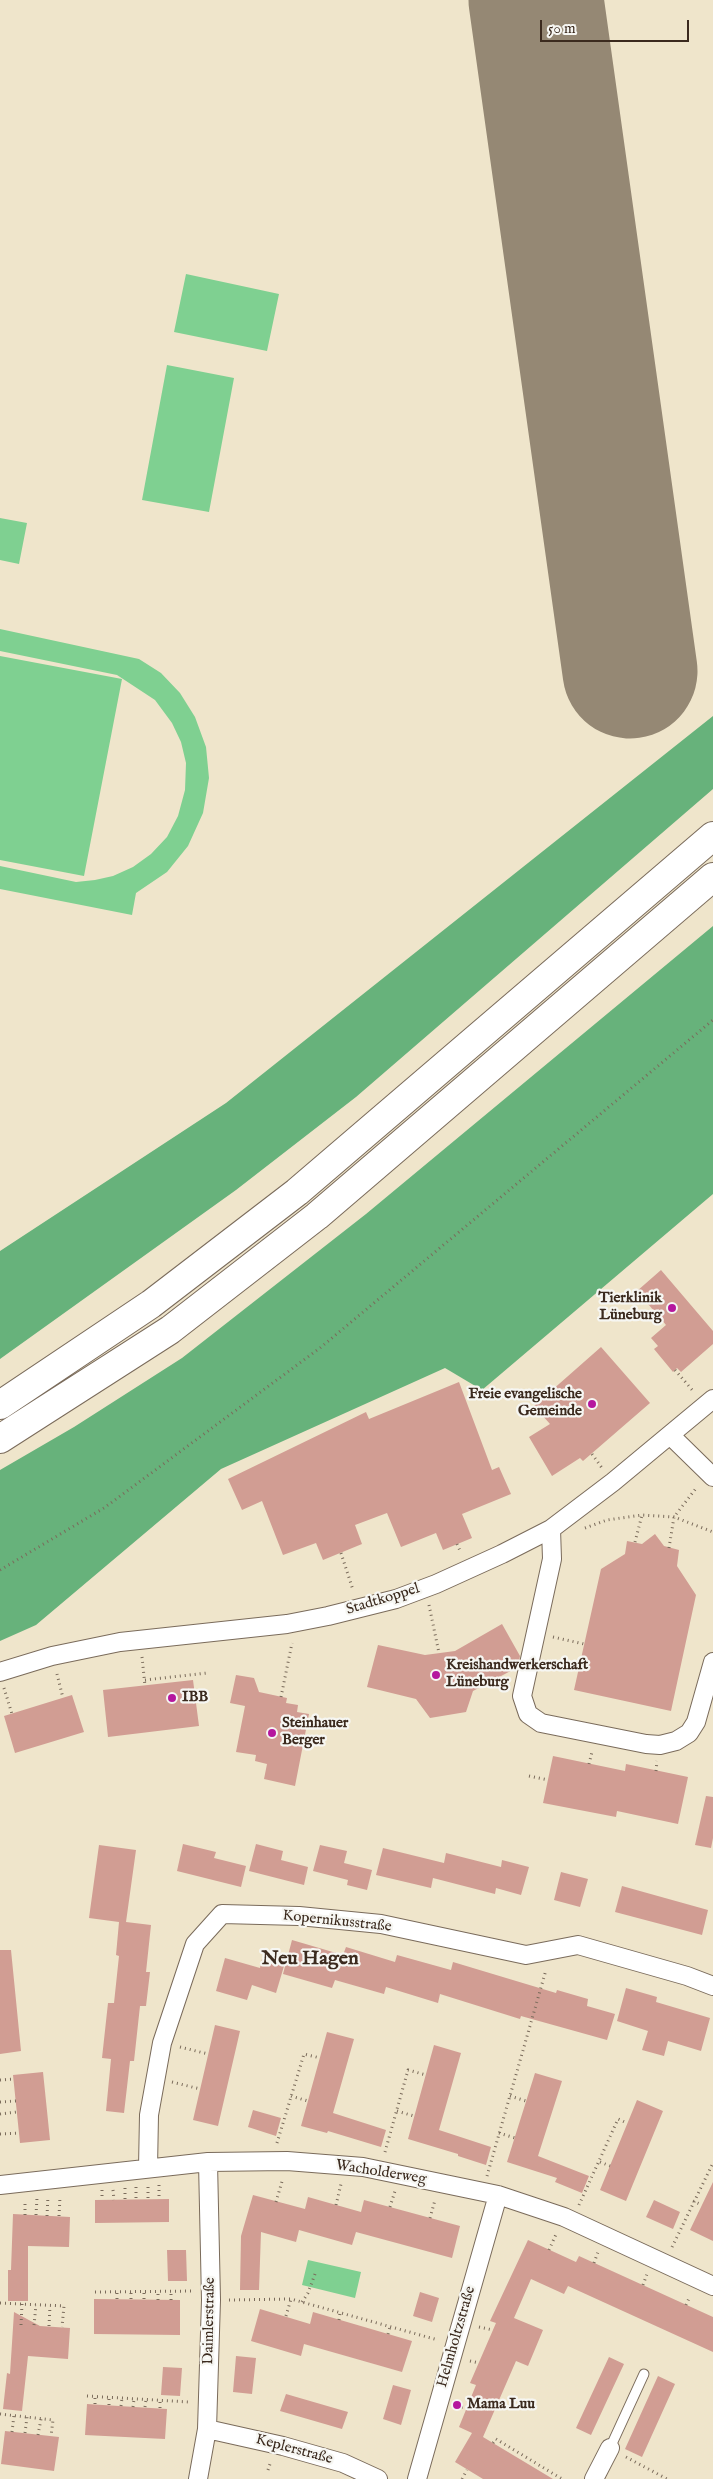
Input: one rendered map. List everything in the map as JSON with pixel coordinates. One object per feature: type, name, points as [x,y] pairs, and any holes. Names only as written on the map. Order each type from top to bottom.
[{"type":"highway","points":[[0,1405],[151,1304],[297,1192],[713,836]]},
{"type":"highway","points":[[0,1439],[170,1330],[317,1216],[713,877]]},
{"type":"street","name":"Stadtkoppel","points":[[0,1671],[52,1656],[120,1642],[287,1624],[359,1610],[396,1599],[468,1571],[551,1529],[709,1402]]},
{"type":"street","points":[[670,1435],[711,1474]]},
{"type":"street","points":[[551,1529],[552,1559],[522,1696],[528,1714],[541,1723],[646,1744],[660,1745],[676,1741],[689,1734],[696,1722],[713,1662]]},
{"type":"street","name":"Kopernikusstraße","points":[[148,2168],[149,2115],[154,2078],[162,2043],[195,1944],[222,1914],[299,1916],[381,1924],[526,1955],[578,1945],[687,1976],[713,1986]]},
{"type":"street","name":"Wacholderweg","points":[[0,2185],[208,2162],[346,2165],[380,2170],[490,2194],[571,2220],[713,2286]]},
{"type":"street","name":"Daimlerstraße","points":[[198,2479],[207,2430],[212,2295],[208,2162]]},
{"type":"street","name":"Helmholtzstraße","points":[[417,2479],[454,2345],[490,2194]]},
{"type":"street","name":"Keplerstraße","points":[[207,2430],[283,2446],[336,2461],[378,2479]]},
{"type":"street","points":[[594,2479],[610,2448]]},
{"type":"lane","points":[[610,2448],[644,2374]]},
{"type":"path","points":[[0,1570],[104,1508],[320,1348],[713,1020]]},
{"type":"path","points":[[675,1370],[709,1402]]},
{"type":"path","points":[[669,1548],[674,1517],[711,1474]]},
{"type":"path","points":[[635,1542],[642,1515]]},
{"type":"path","points":[[341,1553],[359,1610]]},
{"type":"path","points":[[429,1605],[439,1653]]},
{"type":"path","points":[[535,1633],[584,1644]]},
{"type":"path","points":[[281,1697],[292,1643]]},
{"type":"path","points":[[52,1656],[63,1698]]},
{"type":"path","points":[[142,1657],[146,1686]]},
{"type":"path","points":[[0,1671],[12,1714]]},
{"type":"path","points":[[145,1680],[208,1672]]},
{"type":"path","points":[[529,1776],[548,1780]]},
{"type":"path","points":[[490,2194],[499,2133],[552,1950]]},
{"type":"path","points":[[162,2043],[208,2054]]},
{"type":"path","points":[[272,2162],[304,2054],[320,2058]]},
{"type":"path","points":[[380,2170],[408,2070],[426,2075]]},
{"type":"path","points":[[154,2078],[200,2089]]},
{"type":"path","points":[[0,2080],[14,2079]]},
{"type":"path","points":[[291,2096],[308,2101]]},
{"type":"path","points":[[510,2096],[526,2101]]},
{"type":"path","points":[[0,2102],[16,2101]]},
{"type":"path","points":[[396,2110],[414,2116]]},
{"type":"path","points":[[0,2114],[17,2112]]},
{"type":"path","points":[[571,2220],[600,2162],[618,2119],[627,2123]]},
{"type":"path","points":[[0,2134],[19,2133]]},
{"type":"path","points":[[499,2133],[515,2138]]},
{"type":"path","points":[[600,2162],[610,2166]]},
{"type":"path","points":[[664,2263],[713,2163]]},
{"type":"path","points":[[693,2201],[702,2205]]},
{"type":"path","points":[[302,2302],[308,2293],[315,2274]]},
{"type":"path","points":[[158,2291],[158,2300]]},
{"type":"path","points":[[171,2291],[171,2300]]},
{"type":"path","points":[[95,2292],[171,2291],[291,2299],[454,2345]]},
{"type":"path","points":[[104,2292],[104,2299]]},
{"type":"path","points":[[117,2292],[117,2299]]},
{"type":"path","points":[[131,2292],[131,2299]]},
{"type":"path","points":[[144,2292],[144,2299]]},
{"type":"path","points":[[286,2316],[291,2299]]},
{"type":"path","points":[[0,2303],[64,2306],[62,2327]]},
{"type":"path","points":[[21,2325],[22,2304]]},
{"type":"path","points":[[34,2326],[36,2305]]},
{"type":"path","points":[[49,2326],[50,2306]]},
{"type":"path","points":[[338,2320],[340,2312]]},
{"type":"path","points":[[388,2334],[390,2326]]},
{"type":"path","points":[[88,2396],[208,2402]]},
{"type":"path","points":[[95,2404],[96,2397]]},
{"type":"path","points":[[109,2398],[109,2405]]},
{"type":"path","points":[[121,2406],[122,2398]]},
{"type":"path","points":[[133,2407],[134,2399]]},
{"type":"path","points":[[145,2407],[146,2399]]},
{"type":"path","points":[[160,2400],[160,2408]]},
{"type":"path","points":[[0,2414],[53,2420],[51,2436]]},
{"type":"path","points":[[12,2432],[14,2415]]},
{"type":"path","points":[[25,2433],[27,2417]]},
{"type":"path","points":[[38,2435],[40,2419]]},
{"type":"path","points":[[493,2443],[496,2439],[562,2479]]},
{"type":"path","points":[[610,2448],[667,2479]]},
{"type":"path","points":[[540,2472],[543,2467]]},
{"type":"path","points":[[462,2479],[468,2470]]},
{"type":"green space","points":[[186,274],[279,294],[267,351],[174,332]]},
{"type":"green space","points":[[167,365],[234,378],[209,512],[142,500]]},
{"type":"green space","points":[[0,518],[27,523],[19,564],[0,560]]},
{"type":"green space","points":[[0,629],[139,659],[161,673],[180,693],[195,717],[206,747],[209,778],[203,813],[188,846],[167,872],[136,893],[132,915],[0,889],[0,866],[76,882],[113,876],[133,867],[151,854],[167,837],[178,816],[185,790],[186,763],[181,742],[172,723],[155,700],[117,675],[0,651]]},
{"type":"green space","points":[[0,656],[122,679],[84,876],[0,860]]},
{"type":"green space","points":[[713,716],[713,789],[356,1097],[236,1190],[0,1359],[0,1251],[226,1103]]},
{"type":"green space","points":[[713,926],[713,1194],[482,1390],[445,1368],[221,1469],[36,1625],[0,1641],[0,1470],[74,1427],[182,1358],[366,1214]]},
{"type":"green space","points":[[308,2260],[361,2272],[355,2298],[302,2285]]},
{"type":"building","name":"Tierklinik Lüneburg","points":[[661,1270],[713,1331],[713,1344],[681,1372],[677,1368],[673,1372],[654,1349],[658,1346],[651,1338],[666,1325],[637,1291]]},
{"type":"building","name":"Freie evangelische Gemeinde","points":[[601,1347],[650,1403],[583,1461],[580,1458],[552,1476],[529,1437],[550,1424],[534,1406]]},
{"type":"building","points":[[459,1382],[492,1470],[499,1467],[511,1494],[462,1514],[472,1538],[443,1550],[436,1533],[401,1547],[387,1513],[355,1525],[362,1544],[323,1560],[316,1543],[283,1555],[262,1501],[242,1510],[228,1479],[366,1412],[369,1419]]},
{"type":"building","points":[[655,1534],[664,1546],[679,1550],[677,1566],[696,1595],[671,1711],[574,1690],[601,1569],[625,1554],[627,1541],[642,1544]]},
{"type":"building","name":"Kreishandwerkerschaft Lüneburg","points":[[502,1624],[520,1656],[518,1667],[473,1691],[466,1712],[430,1718],[416,1699],[367,1687],[378,1645],[425,1655],[455,1651]]},
{"type":"building","name":"Steinhauer Berger","points":[[236,1675],[254,1678],[259,1692],[287,1698],[286,1703],[298,1705],[297,1712],[309,1714],[295,1786],[264,1779],[267,1764],[255,1761],[256,1755],[236,1752],[245,1706],[230,1703]]},
{"type":"building","points":[[193,1680],[199,1726],[108,1737],[103,1690]]},
{"type":"building","points":[[72,1695],[84,1732],[15,1753],[4,1716]]},
{"type":"building","points":[[553,1756],[625,1771],[626,1764],[688,1777],[678,1824],[617,1811],[616,1817],[543,1803]]},
{"type":"building","points":[[706,1796],[713,1797],[713,1838],[711,1848],[695,1845]]},
{"type":"building","points":[[183,1844],[216,1852],[214,1858],[246,1866],[241,1887],[177,1871]]},
{"type":"building","points":[[256,1844],[283,1851],[281,1860],[308,1867],[304,1885],[249,1871]]},
{"type":"building","points":[[99,1845],[136,1850],[126,1922],[151,1925],[146,1972],[150,1972],[146,2006],[140,2006],[134,2061],[130,2061],[124,2113],[106,2111],[111,2059],[102,2058],[108,2003],[114,2003],[119,1956],[116,1955],[119,1922],[89,1918]]},
{"type":"building","points":[[320,1845],[347,1851],[344,1863],[372,1870],[367,1890],[347,1885],[348,1880],[313,1871]]},
{"type":"building","points":[[383,1848],[444,1863],[446,1853],[501,1867],[502,1860],[529,1867],[521,1895],[496,1888],[495,1894],[433,1878],[431,1888],[376,1875]]},
{"type":"building","points":[[561,1872],[588,1879],[580,1907],[554,1900]]},
{"type":"building","points":[[622,1886],[708,1910],[702,1935],[615,1912]]},
{"type":"building","points":[[292,1940],[343,1955],[346,1947],[395,1962],[397,1955],[451,1970],[453,1962],[556,1993],[557,1990],[588,1999],[587,2006],[615,2014],[607,2040],[521,2016],[520,2019],[440,1994],[438,2003],[386,1987],[384,1994],[335,1980],[332,1988],[283,1974]]},
{"type":"building","points":[[0,1950],[11,1950],[21,2051],[0,2054]]},
{"type":"building","points":[[225,1958],[260,1968],[262,1959],[284,1966],[276,1993],[252,1985],[247,2000],[216,1991]]},
{"type":"building","points":[[626,1988],[657,1997],[656,2002],[710,2018],[701,2051],[668,2041],[664,2056],[642,2050],[648,2031],[617,2021]]},
{"type":"building","points":[[215,2025],[240,2031],[218,2126],[193,2120]]},
{"type":"building","points":[[327,2032],[354,2039],[333,2113],[386,2130],[381,2147],[328,2131],[327,2133],[301,2126]]},
{"type":"building","points":[[434,2045],[461,2053],[439,2130],[491,2147],[486,2165],[458,2156],[458,2154],[408,2139]]},
{"type":"building","points":[[43,2072],[50,2140],[20,2143],[13,2075]]},
{"type":"building","points":[[535,2073],[562,2081],[538,2156],[589,2176],[582,2193],[555,2182],[557,2178],[507,2162]]},
{"type":"building","points":[[637,2100],[663,2111],[626,2201],[600,2190]]},
{"type":"building","points":[[253,2110],[281,2118],[276,2136],[248,2127]]},
{"type":"building","points":[[713,2182],[713,2241],[690,2230]]},
{"type":"building","points":[[253,2195],[305,2209],[308,2197],[361,2212],[364,2200],[460,2226],[452,2258],[356,2232],[352,2245],[299,2230],[296,2242],[261,2232],[259,2290],[240,2290],[241,2236]]},
{"type":"building","points":[[169,2199],[169,2222],[95,2223],[95,2200]]},
{"type":"building","points":[[654,2200],[680,2212],[673,2229],[646,2217]]},
{"type":"building","points":[[13,2214],[70,2217],[69,2247],[28,2246],[28,2301],[8,2301],[8,2270],[11,2270]]},
{"type":"building","points":[[528,2240],[576,2262],[579,2256],[713,2317],[713,2352],[568,2286],[564,2294],[531,2279],[514,2318],[543,2330],[528,2366],[516,2361],[483,2437],[553,2479],[483,2479],[455,2462],[472,2433],[459,2427],[476,2385],[470,2383],[496,2323],[490,2321]]},
{"type":"building","points":[[167,2250],[186,2250],[187,2281],[168,2281]]},
{"type":"building","points":[[420,2292],[439,2298],[432,2322],[413,2316]]},
{"type":"building","points":[[94,2299],[180,2300],[180,2335],[94,2334]]},
{"type":"building","points":[[260,2309],[310,2324],[313,2312],[412,2341],[402,2372],[304,2344],[301,2356],[251,2341]]},
{"type":"building","points":[[14,2312],[40,2326],[70,2328],[68,2359],[28,2356],[22,2411],[3,2409],[7,2373],[10,2374]]},
{"type":"building","points":[[236,2356],[256,2358],[252,2394],[233,2392]]},
{"type":"building","points":[[609,2357],[624,2364],[591,2435],[576,2428]]},
{"type":"building","points":[[163,2367],[182,2368],[180,2396],[161,2395]]},
{"type":"building","points":[[658,2376],[675,2384],[642,2457],[625,2449]]},
{"type":"building","points":[[393,2385],[411,2390],[401,2425],[383,2419]]},
{"type":"building","points":[[286,2394],[348,2412],[342,2429],[280,2411]]},
{"type":"building","points":[[87,2404],[167,2409],[165,2439],[85,2435]]},
{"type":"building","points":[[5,2431],[59,2437],[54,2471],[1,2464]]},
{"type":"runway","points":[[536,0],[630,671]]},
{"type":"place","name":"Tierklinik Lüneburg","points":[[672,1308]]},
{"type":"place","name":"Freie evangelische Gemeinde","points":[[592,1404]]},
{"type":"place","name":"Kreishandwerkerschaft Lüneburg","points":[[436,1675]]},
{"type":"place","name":"IBB","points":[[172,1698]]},
{"type":"place","name":"Steinhauer Berger","points":[[272,1733]]},
{"type":"place","name":"Mama Luu","points":[[457,2405]]},
{"type":"district","name":"Neu Hagen","points":[[310,1960]]}]
